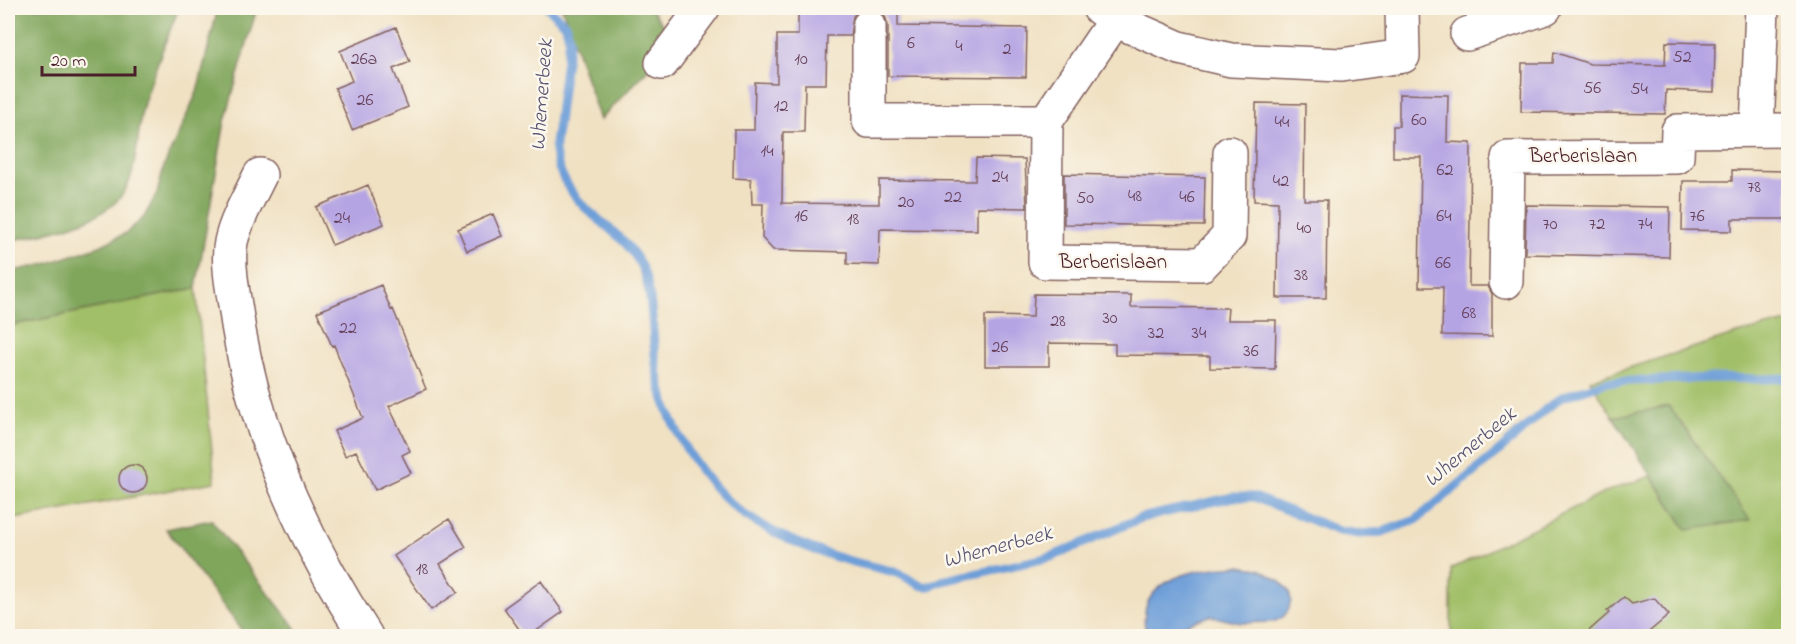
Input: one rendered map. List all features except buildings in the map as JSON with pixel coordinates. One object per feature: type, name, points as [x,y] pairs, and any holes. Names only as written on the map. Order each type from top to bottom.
[{"type":"street","points":[[662,63],[703,8]]},
{"type":"street","points":[[869,26],[869,121],[1046,121],[1107,14],[1179,48],[1232,60],[1341,66],[1403,56],[1402,8]]},
{"type":"street","points":[[1467,34],[1545,8]]},
{"type":"street","name":"Berberislaan","points":[[1506,282],[1508,158],[1677,157],[1678,131],[1773,130],[1761,8]]},
{"type":"street","name":"Berberislaan","points":[[1046,121],[1045,262],[1202,264],[1228,236],[1230,153]]},
{"type":"street","points":[[260,175],[242,211],[231,243],[231,280],[238,329],[265,435],[285,487],[312,544],[366,636]]},
{"type":"green space","points":[[8,8],[179,8],[143,107],[136,156],[125,191],[108,208],[82,222],[51,232],[8,241]]},
{"type":"green space","points":[[218,8],[257,8],[225,121],[196,288],[8,326],[8,272],[46,264],[100,246],[126,233],[144,217],[157,193],[164,166],[197,92]]},
{"type":"green space","points":[[562,8],[650,8],[675,41],[600,120]]},
{"type":"green space","points":[[196,288],[215,482],[8,520],[8,326]]},
{"type":"green space","points":[[1788,322],[1788,636],[1451,636],[1451,569],[1608,491],[1651,476],[1687,530],[1669,406],[1613,417],[1590,380],[1737,334]]},
{"type":"green space","points":[[1669,406],[1750,520],[1687,530],[1613,417]]},
{"type":"green space","points":[[212,520],[302,636],[246,636],[166,529]]},
{"type":"water","points":[[1239,566],[1259,569],[1279,580],[1289,591],[1291,601],[1288,611],[1282,618],[1273,622],[1241,623],[1210,616],[1173,629],[1152,633],[1145,628],[1145,610],[1151,597],[1161,586],[1190,573]]},
{"type":"waterway","name":"Whemerbeek","points":[[548,8],[566,25],[569,39],[555,145],[556,160],[567,185],[578,200],[626,244],[642,268],[649,292],[658,376],[670,415],[689,453],[701,471],[729,502],[759,524],[805,546],[897,573],[923,586],[1051,557],[1141,518],[1233,497],[1254,497],[1339,531],[1360,534],[1382,532],[1416,520],[1562,397],[1607,382],[1788,378]]}]
